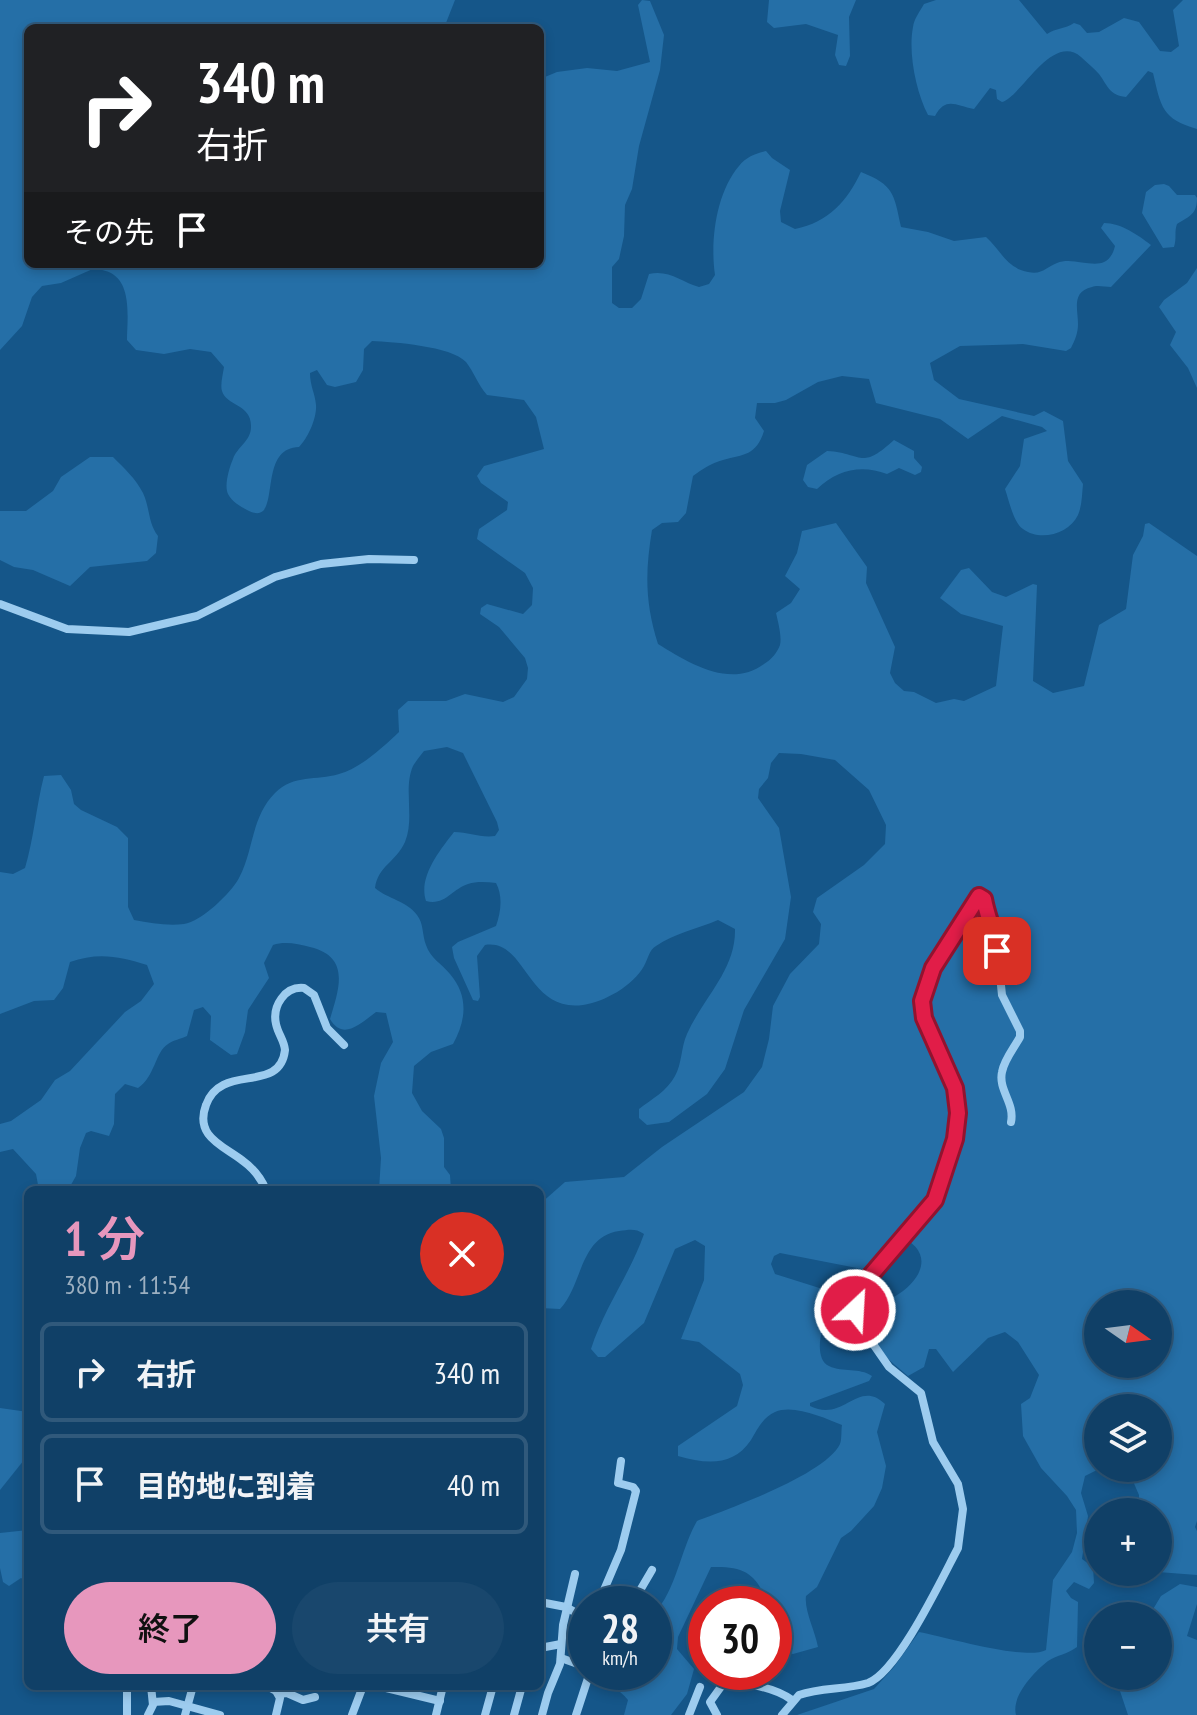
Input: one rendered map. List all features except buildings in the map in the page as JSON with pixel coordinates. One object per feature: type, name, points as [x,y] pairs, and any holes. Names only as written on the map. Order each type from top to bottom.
[{"type":"street","points":[[0,604],[67,629],[129,632],[197,616],[275,577],[321,564],[369,559],[414,560]]},
{"type":"street","points":[[782,1715],[792,1700],[805,1693],[853,1686],[879,1677],[914,1630],[958,1548],[963,1509],[958,1484],[933,1442],[921,1393],[889,1367],[857,1321],[855,1310],[859,1290],[935,1200],[955,1139],[958,1113],[955,1088],[924,1018],[922,1001],[933,968],[979,896],[984,899],[995,928],[1002,995],[1020,1031],[1020,1037],[1001,1074],[1013,1109],[1011,1122]]},
{"type":"street","points":[[263,1186],[252,1168],[208,1136],[203,1119],[209,1097],[226,1083],[266,1076],[279,1067],[285,1050],[276,1027],[276,1010],[282,996],[290,989],[304,988],[314,995],[327,1028],[344,1045]]},
{"type":"street","points":[[608,1586],[636,1491],[633,1487],[618,1483],[621,1461]]},
{"type":"street","points":[[643,1586],[652,1570]]},
{"type":"street","points":[[542,1715],[561,1658],[566,1607],[575,1574]]},
{"type":"street","points":[[544,1603],[566,1607]]},
{"type":"street","points":[[544,1647],[561,1644]]},
{"type":"street","points":[[561,1658],[568,1661]]},
{"type":"street","points":[[717,1715],[710,1702],[723,1684],[737,1682],[785,1695],[792,1700]]},
{"type":"street","points":[[689,1715],[697,1686],[717,1691]]},
{"type":"street","points":[[127,1690],[127,1715]]},
{"type":"street","points":[[148,1715],[153,1702],[152,1690]]},
{"type":"street","points":[[185,1715],[192,1690]]},
{"type":"street","points":[[273,1690],[303,1700],[315,1697]]},
{"type":"street","points":[[352,1715],[361,1690]]},
{"type":"street","points":[[395,1690],[440,1701]]},
{"type":"street","points":[[436,1715],[442,1690]]},
{"type":"street","points":[[485,1715],[492,1690]]},
{"type":"street","points":[[514,1715],[521,1690]]},
{"type":"street","points":[[576,1715],[584,1690]]},
{"type":"street","points":[[276,1715],[279,1694]]},
{"type":"street","points":[[153,1702],[169,1701],[220,1715]]},
{"type":"shaded area","points":[[0,0],[455,0],[446,24],[24,24],[24,268],[95,268],[61,283],[42,286],[32,297],[22,326],[0,350]]},
{"type":"shaded area","points":[[642,0],[650,1],[664,35],[660,70],[639,146],[632,189],[625,205],[624,236],[619,259],[612,267],[612,303],[619,308],[632,308],[641,299],[649,274],[669,275],[699,287],[709,284],[715,275],[714,233],[725,190],[742,163],[766,151],[790,170],[780,211],[781,222],[795,229],[818,221],[836,209],[861,172],[880,181],[891,192],[901,227],[954,241],[986,237],[1020,270],[1033,273],[1065,261],[1098,264],[1105,261],[1115,246],[1101,228],[1104,223],[1123,227],[1151,245],[1111,287],[1094,286],[1081,293],[1077,302],[1077,333],[1071,348],[1066,351],[1023,344],[960,346],[930,363],[934,380],[959,399],[1034,416],[1044,411],[1063,421],[1068,461],[1083,484],[1079,511],[1068,527],[1046,535],[1023,529],[1014,516],[1005,489],[1020,466],[1024,439],[1047,431],[1042,427],[1002,416],[968,439],[940,419],[876,403],[869,379],[842,376],[818,382],[786,400],[757,403],[755,418],[764,431],[757,445],[748,453],[715,463],[693,476],[686,513],[678,522],[662,523],[652,530],[648,560],[651,615],[658,644],[696,665],[724,674],[737,674],[751,671],[769,660],[780,645],[776,613],[791,603],[800,589],[785,576],[797,553],[802,531],[836,523],[867,567],[866,583],[895,647],[890,673],[895,683],[904,691],[914,692],[936,703],[954,699],[964,701],[996,686],[1003,626],[961,614],[940,598],[961,570],[969,568],[992,592],[1006,597],[1037,585],[1033,681],[1053,693],[1084,686],[1099,625],[1126,609],[1133,555],[1143,536],[1145,524],[1149,523],[1197,556],[1197,1575],[1172,1573],[1172,1498],[1139,1498],[1133,1482],[1172,1482],[1172,1394],[1084,1394],[1082,1559],[1084,1586],[1092,1586],[1089,1589],[1074,1582],[1066,1591],[1078,1602],[1077,1647],[1048,1661],[1030,1678],[1020,1692],[1016,1715],[797,1715],[874,1689],[919,1632],[1022,1653],[1046,1650],[1053,1580],[1072,1552],[1077,1533],[1076,1510],[1041,1468],[1023,1436],[1021,1404],[1030,1398],[1039,1375],[1018,1342],[1005,1332],[988,1338],[953,1372],[936,1349],[929,1349],[924,1367],[908,1376],[871,1339],[865,1318],[871,1306],[905,1290],[919,1273],[921,1256],[908,1241],[896,1235],[877,1259],[862,1269],[780,1253],[774,1256],[771,1264],[775,1274],[848,1297],[848,1303],[828,1319],[822,1330],[822,1358],[834,1368],[872,1376],[869,1381],[810,1403],[810,1406],[832,1409],[867,1396],[885,1404],[877,1432],[886,1466],[882,1488],[874,1506],[841,1538],[817,1587],[806,1596],[818,1647],[792,1654],[792,1586],[760,1586],[741,1570],[711,1567],[702,1586],[688,1586],[688,1616],[678,1637],[677,1649],[688,1662],[688,1690],[671,1715],[624,1715],[628,1700],[617,1690],[672,1690],[671,1586],[697,1521],[753,1499],[816,1467],[840,1444],[842,1425],[809,1413],[783,1410],[767,1417],[744,1449],[727,1459],[709,1462],[678,1456],[678,1446],[737,1406],[743,1385],[740,1374],[699,1342],[681,1339],[704,1280],[705,1246],[695,1240],[675,1249],[644,1323],[605,1357],[598,1357],[591,1349],[644,1234],[619,1231],[596,1242],[560,1309],[544,1308],[544,1200],[565,1182],[624,1177],[662,1147],[744,1092],[762,1067],[773,1006],[790,974],[819,944],[821,924],[813,912],[817,898],[864,865],[885,844],[886,825],[869,790],[835,760],[779,753],[771,763],[768,778],[759,789],[758,798],[779,828],[791,897],[785,939],[744,1010],[725,1069],[707,1094],[669,1122],[647,1125],[639,1118],[639,1109],[664,1090],[675,1076],[687,1034],[730,958],[735,929],[718,920],[671,938],[650,952],[639,973],[625,986],[609,997],[583,1005],[564,1004],[550,998],[510,953],[499,946],[485,945],[477,956],[480,997],[478,1001],[473,1000],[452,947],[496,926],[500,893],[496,883],[471,883],[433,902],[426,901],[425,883],[432,864],[454,832],[495,836],[499,830],[463,753],[447,747],[424,751],[413,766],[409,784],[408,833],[397,855],[380,874],[375,888],[408,906],[417,915],[428,950],[456,982],[463,1000],[463,1018],[453,1044],[431,1052],[414,1066],[412,1093],[422,1111],[441,1129],[444,1167],[450,1175],[451,1186],[379,1186],[381,1158],[374,1096],[381,1063],[393,1042],[386,1013],[376,1012],[346,1030],[335,1026],[330,1019],[338,986],[337,966],[323,952],[292,943],[273,945],[264,963],[269,978],[248,1010],[245,1032],[237,1054],[231,1055],[210,1040],[211,1016],[203,1007],[194,1010],[187,1036],[172,1041],[164,1048],[144,1083],[138,1088],[125,1084],[115,1094],[114,1124],[109,1136],[91,1131],[86,1133],[80,1148],[76,1176],[70,1186],[38,1186],[36,1174],[13,1149],[0,1152],[0,1124],[11,1121],[41,1100],[55,1080],[70,1071],[125,1012],[141,1001],[154,984],[147,965],[118,957],[90,957],[70,962],[63,988],[54,1000],[34,1001],[0,1014],[0,872],[13,874],[25,868],[44,776],[61,775],[71,790],[74,804],[117,827],[128,838],[128,907],[134,920],[184,924],[207,913],[235,884],[244,867],[261,812],[282,787],[298,780],[339,774],[363,762],[399,732],[398,710],[408,701],[446,701],[465,694],[503,702],[514,697],[527,679],[525,658],[499,627],[480,614],[481,608],[487,604],[523,614],[532,605],[533,588],[525,573],[477,539],[479,529],[507,510],[508,502],[481,483],[477,476],[484,466],[544,449],[536,417],[524,400],[487,395],[466,362],[448,352],[372,341],[364,349],[363,370],[356,382],[335,387],[327,385],[317,370],[310,373],[316,410],[306,438],[299,447],[285,451],[277,460],[265,509],[258,513],[247,510],[236,504],[227,491],[231,463],[249,436],[250,419],[243,409],[224,396],[221,383],[224,367],[211,352],[190,349],[164,354],[136,350],[127,340],[126,297],[120,281],[112,274],[95,268],[544,268],[544,77],[557,72],[587,68],[617,71],[650,62],[638,5]]},
{"type":"shaded area","points":[[769,0],[856,0],[849,17],[850,56],[846,66],[839,65],[835,55],[838,35],[806,24],[774,28],[767,22]]},
{"type":"shaded area","points":[[936,0],[1019,0],[1047,34],[1074,23],[1087,33],[1099,32],[1124,18],[1139,22],[1160,51],[1171,52],[1179,46],[1173,10],[1183,0],[1197,0],[1197,129],[1176,121],[1165,110],[1153,73],[1148,71],[1126,97],[1120,96],[1081,57],[1070,52],[1048,59],[1010,98],[1002,102],[997,99],[996,90],[990,88],[974,109],[947,104],[935,116],[928,115],[914,72],[912,37],[915,21],[924,4]]},
{"type":"shaded area","points":[[1164,184],[1177,195],[1195,195],[1197,203],[1194,211],[1177,224],[1174,247],[1163,248],[1142,213],[1146,192],[1155,185]]},
{"type":"shaded area","points":[[1197,268],[1197,388],[1188,368],[1170,345],[1176,332],[1159,307],[1187,283]]},
{"type":"shaded area","points":[[894,440],[914,451],[914,458],[922,467],[921,472],[915,475],[899,468],[887,474],[859,469],[841,473],[817,489],[808,487],[803,480],[807,465],[827,451],[867,458]]},
{"type":"shaded area","points":[[90,457],[113,457],[137,483],[158,536],[156,553],[147,561],[90,567],[70,586],[0,560],[0,511],[26,511],[53,491],[61,477]]},
{"type":"shaded area","points":[[0,1408],[24,1411],[24,1460],[0,1490]]},
{"type":"shaded area","points":[[24,1530],[24,1580],[21,1578],[9,1586],[3,1582],[0,1568],[0,1533]]},
{"type":"shaded area","points":[[1180,1584],[1197,1587],[1197,1604],[1187,1636],[1197,1640],[1197,1715],[1128,1715],[1120,1690],[1172,1690],[1172,1602],[1157,1602],[1161,1596]]},
{"type":"route","points":[[855,1310],[859,1290],[935,1200],[955,1139],[958,1126],[955,1088],[921,1009],[927,978],[979,896],[983,896],[995,928],[997,951]]}]
